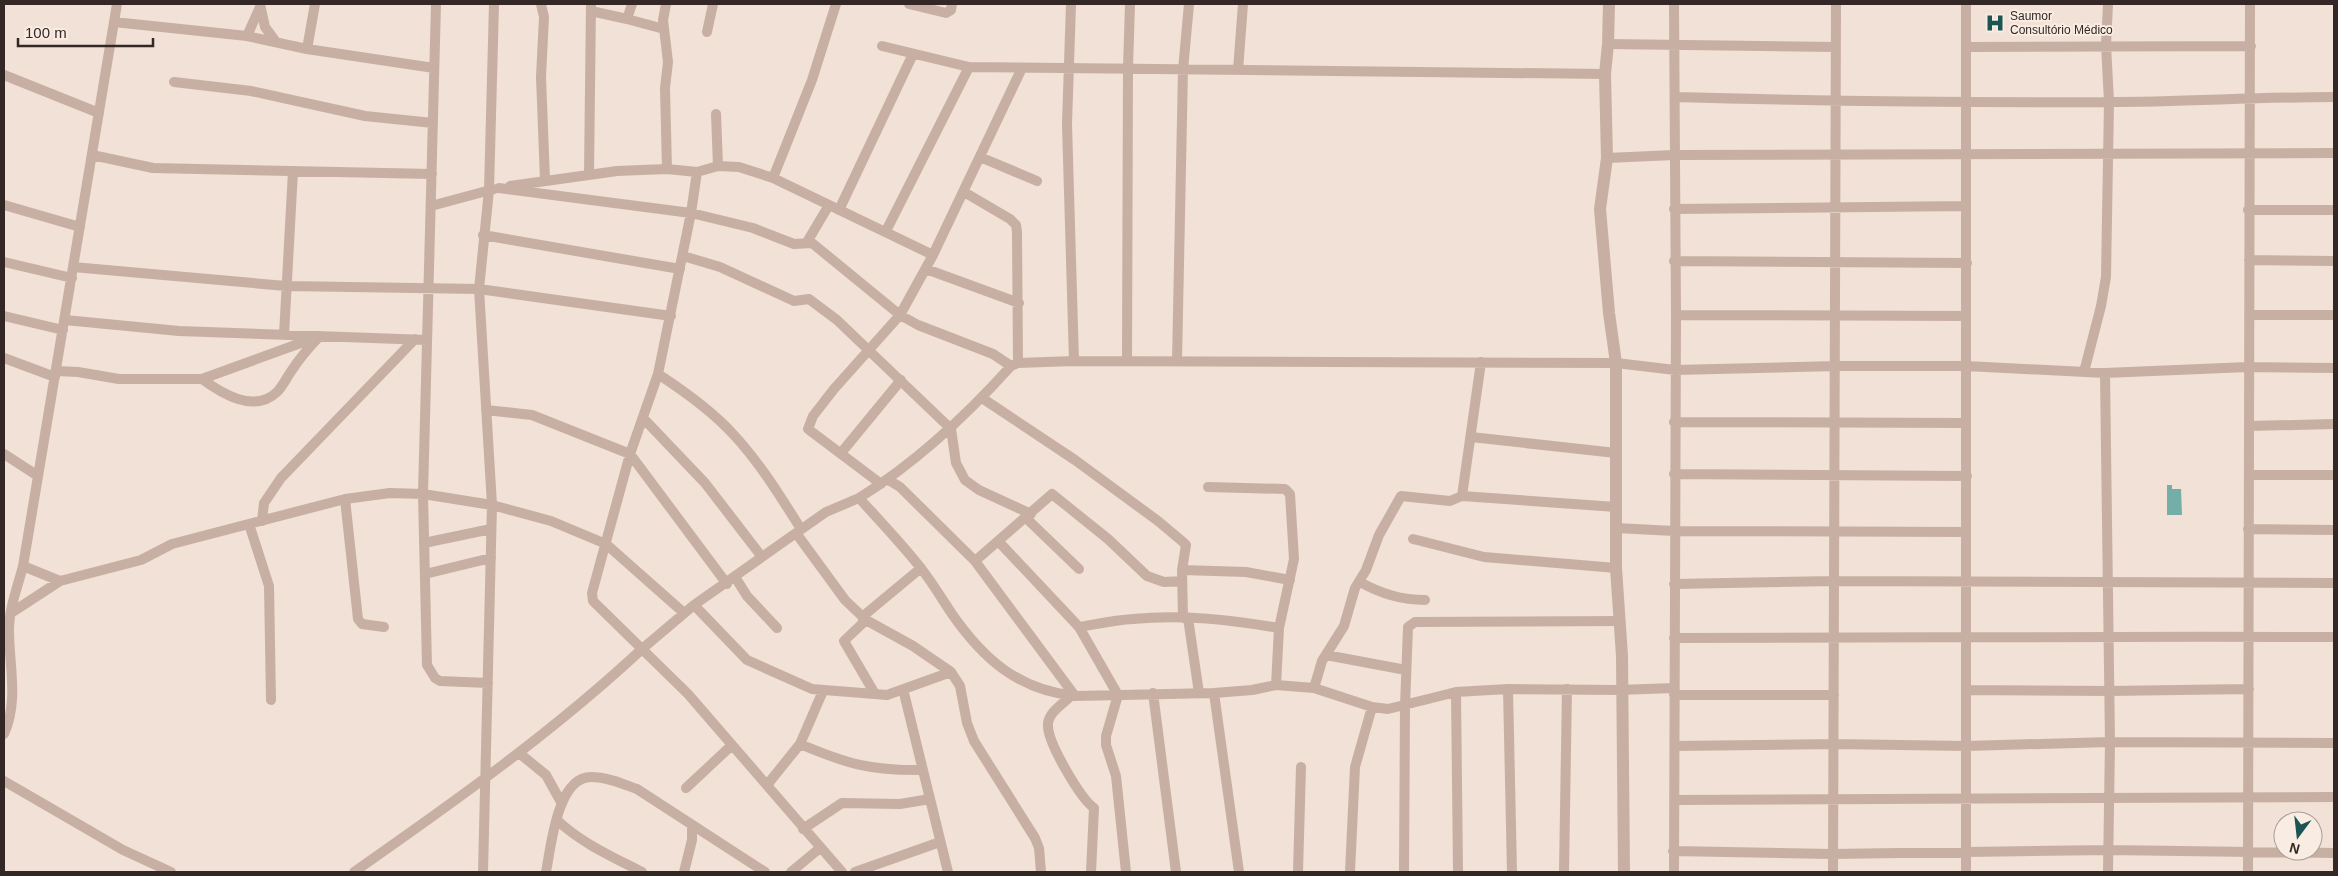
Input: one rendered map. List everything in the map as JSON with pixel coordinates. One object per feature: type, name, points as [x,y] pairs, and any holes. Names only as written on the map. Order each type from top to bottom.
[{"type":"street","points":[[4,734],[11,708],[6,626],[23,566],[117,4]]},
{"type":"street","points":[[307,49],[315,4]]},
{"type":"street","points":[[436,4],[423,494],[427,665],[430,672],[440,681],[488,683]]},
{"type":"street","points":[[483,872],[492,505],[479,288],[483,234],[494,189],[494,4]]},
{"type":"street","points":[[541,4],[544,17],[541,77],[545,180]]},
{"type":"street","points":[[627,19],[632,4]]},
{"type":"street","points":[[666,4],[664,29],[668,62],[665,88],[667,170]]},
{"type":"street","points":[[707,32],[713,4]]},
{"type":"street","points":[[773,178],[812,80],[836,4]]},
{"type":"street","points":[[909,4],[946,13],[951,10],[952,4]]},
{"type":"street","points":[[1071,4],[1067,124],[1074,361]]},
{"type":"street","points":[[1127,361],[1130,4]]},
{"type":"street","points":[[1178,361],[1183,70],[1189,4]]},
{"type":"street","points":[[1238,70],[1243,4]]},
{"type":"street","points":[[1609,4],[1605,74],[1607,158],[1600,209],[1606,287],[1616,363],[1616,568],[1623,690],[1624,872]]},
{"type":"street","points":[[1674,4],[1672,45],[1675,97],[1674,261],[1676,315],[1674,422],[1674,872]]},
{"type":"street","points":[[1833,872],[1836,4]]},
{"type":"street","points":[[1966,4],[1966,872]]},
{"type":"street","points":[[2084,372],[2101,306],[2106,277],[2109,102],[2106,45],[2108,4]]},
{"type":"street","points":[[2248,872],[2248,210],[2251,97],[2250,4]]},
{"type":"street","points":[[247,36],[260,5]]},
{"type":"street","points":[[260,5],[265,26],[276,42]]},
{"type":"street","points":[[589,174],[591,8],[664,29]]},
{"type":"street","points":[[114,22],[247,36],[307,49],[434,68]]},
{"type":"street","points":[[1608,44],[1835,47]]},
{"type":"street","points":[[882,46],[969,67],[1605,74]]},
{"type":"street","points":[[1966,46],[2251,46]]},
{"type":"street","points":[[839,210],[913,54]]},
{"type":"street","points":[[886,231],[969,67]]},
{"type":"street","points":[[1022,68],[933,255],[900,315],[868,349],[812,416],[808,429],[841,454],[884,482],[900,486],[975,562],[1073,696]]},
{"type":"street","points":[[4,75],[99,113]]},
{"type":"street","points":[[174,82],[250,91],[365,116],[402,121],[433,122]]},
{"type":"street","points":[[1675,97],[1835,101],[2109,102],[2251,97],[2334,97]]},
{"type":"street","points":[[716,114],[718,166]]},
{"type":"street","points":[[1607,158],[1674,155],[1835,154],[2334,154]]},
{"type":"street","points":[[92,155],[153,168],[432,174]]},
{"type":"street","points":[[980,157],[1037,181]]},
{"type":"street","points":[[431,206],[494,189],[589,174],[667,170],[697,172],[718,166],[739,167],[773,178],[933,255]]},
{"type":"street","points":[[284,335],[293,171]]},
{"type":"street","points":[[697,172],[683,256],[658,374],[644,419],[630,454],[593,585],[593,601],[688,694],[842,872]]},
{"type":"street","points":[[494,189],[691,213],[753,228],[794,244],[812,243],[900,315],[918,325],[993,354],[1015,365],[1074,361],[1480,362],[1616,363],[1675,370],[1836,366],[1966,366],[2105,373],[2248,367],[2334,368]]},
{"type":"street","points":[[354,872],[486,779],[598,690],[642,649],[694,605],[826,512],[859,498],[884,482],[951,429],[1015,365],[1019,303],[1016,225],[1010,219],[964,192]]},
{"type":"street","points":[[4,205],[80,227]]},
{"type":"street","points":[[807,242],[829,205]]},
{"type":"street","points":[[1674,209],[1966,206]]},
{"type":"street","points":[[2248,210],[2334,210]]},
{"type":"street","points":[[483,234],[680,269]]},
{"type":"street","points":[[683,256],[720,267],[794,301],[809,299],[837,320],[951,429],[956,463],[965,480],[979,490],[1028,516],[1079,569]]},
{"type":"street","points":[[2249,260],[2334,261]]},
{"type":"street","points":[[1674,261],[1967,262]]},
{"type":"street","points":[[4,262],[72,273],[286,286],[428,289],[479,288],[671,316]]},
{"type":"street","points":[[926,269],[1019,303]]},
{"type":"street","points":[[1676,315],[1966,316]]},
{"type":"street","points":[[2249,315],[2334,315]]},
{"type":"street","points":[[4,316],[64,325],[427,340]]},
{"type":"street","points":[[202,379],[236,399],[251,402],[267,398],[276,393],[305,351],[320,336]]},
{"type":"street","points":[[4,358],[56,374],[78,372],[118,379],[202,379],[320,336]]},
{"type":"street","points":[[262,521],[264,503],[281,478],[415,339]]},
{"type":"street","points":[[1462,496],[1480,362]]},
{"type":"street","points":[[2105,373],[2110,742],[2108,872]]},
{"type":"street","points":[[658,374],[679,388],[733,434],[769,479],[798,531],[845,600],[864,618],[913,646],[951,672],[960,686],[967,723],[974,740],[1035,838],[1039,848],[1040,872]]},
{"type":"street","points":[[841,454],[901,380]]},
{"type":"street","points":[[982,398],[1075,460],[1176,535],[1186,546],[1182,570],[1185,618],[1200,693]]},
{"type":"street","points":[[486,410],[540,418],[630,454],[731,580],[777,628]]},
{"type":"street","points":[[644,419],[705,483],[762,557]]},
{"type":"street","points":[[1674,422],[1966,423]]},
{"type":"street","points":[[2248,426],[2334,424]]},
{"type":"street","points":[[1471,437],[1616,453]]},
{"type":"street","points":[[4,454],[38,476]]},
{"type":"street","points":[[1674,474],[1967,476]]},
{"type":"street","points":[[2248,474],[2334,475]]},
{"type":"street","points":[[1208,487],[1288,491],[1294,559],[1279,628],[1276,685]]},
{"type":"street","points":[[11,613],[60,581],[141,560],[172,544],[345,499],[390,493],[423,494],[492,505],[551,522],[606,544],[684,613]]},
{"type":"street","points":[[975,562],[1052,494],[1108,539],[1147,576],[1164,582],[1182,581]]},
{"type":"street","points":[[1314,688],[1326,655],[1344,626],[1356,588],[1379,535],[1401,496],[1450,501],[1462,496],[1616,508]]},
{"type":"street","points":[[859,498],[921,568],[954,617],[989,657],[1011,677],[1053,694],[1073,696],[1214,693],[1252,690],[1276,685],[1314,688],[1372,707],[1388,709],[1456,692],[1508,689],[1834,695]]},
{"type":"street","points":[[345,499],[358,619],[362,624],[384,626]]},
{"type":"street","points":[[250,524],[269,586],[271,700]]},
{"type":"street","points":[[1616,528],[1674,531],[1834,530],[1966,532]]},
{"type":"street","points":[[424,544],[492,529]]},
{"type":"street","points":[[2248,529],[2334,530]]},
{"type":"street","points":[[1413,539],[1492,558],[1616,568]]},
{"type":"street","points":[[999,542],[1079,627],[1118,695],[1106,736],[1106,745],[1116,776],[1126,872]]},
{"type":"street","points":[[425,574],[491,558]]},
{"type":"street","points":[[23,566],[60,581]]},
{"type":"street","points":[[876,694],[844,641],[864,618],[921,568]]},
{"type":"street","points":[[1182,570],[1246,572],[1290,580]]},
{"type":"street","points":[[1674,584],[1834,581],[2334,583]]},
{"type":"street","points":[[1360,582],[1404,600],[1426,600]]},
{"type":"street","points":[[694,605],[747,660],[801,686],[824,691],[892,694],[951,672]]},
{"type":"street","points":[[1079,627],[1132,619],[1185,618],[1222,620],[1279,628]]},
{"type":"street","points":[[1404,872],[1405,706],[1408,627],[1415,622],[1619,620]]},
{"type":"street","points":[[1674,638],[1966,638],[2109,635],[2334,637]]},
{"type":"street","points":[[1326,655],[1406,670]]},
{"type":"street","points":[[903,689],[948,872]]},
{"type":"street","points":[[1508,689],[1512,872]]},
{"type":"street","points":[[1564,872],[1567,689]]},
{"type":"street","points":[[1967,690],[2109,691],[2248,689]]},
{"type":"street","points":[[767,786],[800,744],[824,691]]},
{"type":"street","points":[[1456,692],[1458,872]]},
{"type":"street","points":[[1153,693],[1176,872]]},
{"type":"street","points":[[1214,693],[1239,872]]},
{"type":"street","points":[[1073,696],[1052,713],[1048,726],[1053,744],[1077,789],[1094,808],[1090,872]]},
{"type":"street","points":[[1350,872],[1355,767],[1372,707]]},
{"type":"street","points":[[1675,746],[1834,744],[1966,746],[2110,742],[2334,743]]},
{"type":"street","points":[[800,744],[840,761],[856,765],[882,770],[923,770]]},
{"type":"street","points":[[686,788],[732,745]]},
{"type":"street","points":[[519,753],[546,775],[561,802]]},
{"type":"street","points":[[1298,872],[1301,767]]},
{"type":"street","points":[[546,872],[561,802],[580,780],[591,777],[609,780],[637,789],[765,872]]},
{"type":"street","points":[[4,781],[123,850],[171,872]]},
{"type":"street","points":[[1674,800],[2334,797]]},
{"type":"street","points":[[803,829],[842,803],[900,804],[930,800]]},
{"type":"street","points":[[557,820],[569,832],[642,872]]},
{"type":"street","points":[[684,872],[692,840],[692,825]]},
{"type":"street","points":[[855,872],[940,842]]},
{"type":"street","points":[[791,872],[820,848]]},
{"type":"street","points":[[1673,851],[1832,854],[2109,850],[2334,853]]},
{"type":"water","points":[[2167,485],[2172,485],[2172,489],[2181,489],[2182,515],[2167,515]]},
{"type":"place","name":"Saumor Consultório Médico","points":[[1995,23]]}]
